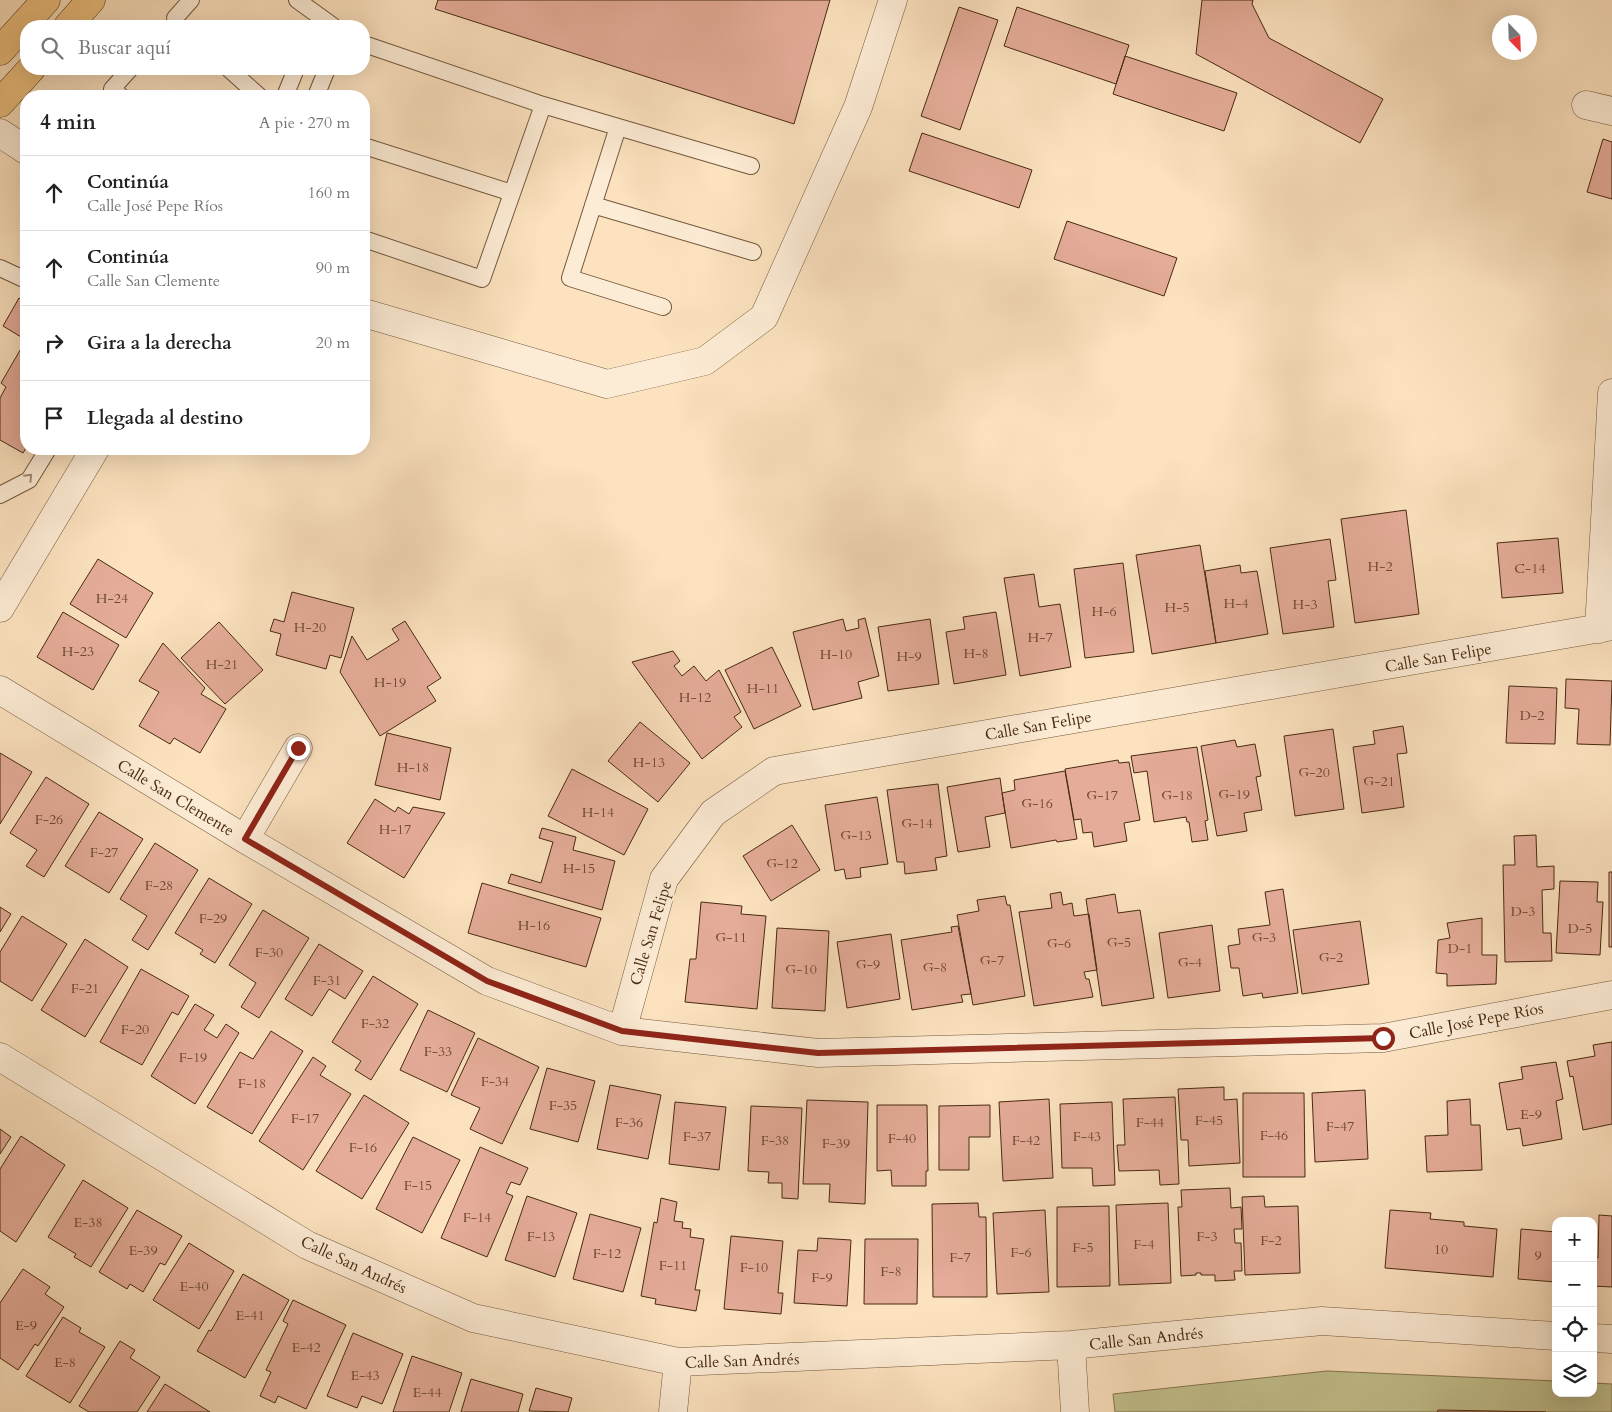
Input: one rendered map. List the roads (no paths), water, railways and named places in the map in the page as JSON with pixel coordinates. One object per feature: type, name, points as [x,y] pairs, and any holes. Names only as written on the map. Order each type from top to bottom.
[{"type":"main road","points":[[28,20],[46,0]]},
{"type":"main road","points":[[73,20],[91,0]]},
{"type":"main road","points":[[0,51],[20,29]]},
{"type":"main road","points":[[0,103],[26,75]]},
{"type":"street","points":[[370,315],[607,384],[705,361],[764,317],[858,107],[893,0]]},
{"type":"street","points":[[1586,105],[1612,111]]},
{"type":"street","points":[[0,133],[20,146]]},
{"type":"street","points":[[1605,628],[1612,393]]},
{"type":"street","points":[[2,599],[91,455]]},
{"type":"street","name":"Calle San Felipe","points":[[622,1031],[664,879],[713,813],[774,771],[1605,628]]},
{"type":"street","name":"Calle San Clemente","points":[[0,690],[245,839],[487,981],[622,1031]]},
{"type":"street","points":[[245,839],[298,748]]},
{"type":"street","name":"Calle José Pepe Ríos","points":[[622,1031],[818,1053],[1383,1038],[1612,994]]},
{"type":"street","name":"Calle San Andrés","points":[[0,1056],[307,1245],[473,1318],[678,1362],[1071,1346],[1322,1321],[1552,1336]]},
{"type":"street","points":[[1597,1338],[1612,1339]]},
{"type":"street","points":[[1071,1346],[1075,1412]]},
{"type":"street","points":[[673,1412],[678,1362]]},
{"type":"lane","points":[[178,20],[191,0]]},
{"type":"lane","points":[[297,0],[318,7],[328,20]]},
{"type":"lane","points":[[370,46],[543,105],[751,166]]},
{"type":"lane","points":[[113,90],[112,89],[125,75]]},
{"type":"lane","points":[[236,75],[252,90]]},
{"type":"lane","points":[[287,90],[294,75]]},
{"type":"lane","points":[[318,90],[325,75]]},
{"type":"lane","points":[[370,241],[482,279],[543,105]]},
{"type":"lane","points":[[618,127],[570,278],[663,307]]},
{"type":"lane","points":[[370,148],[512,193]]},
{"type":"lane","points":[[593,205],[754,252]]},
{"type":"lane","points":[[0,268],[20,277]]},
{"type":"lane","points":[[0,495],[30,480],[45,455]]}]
